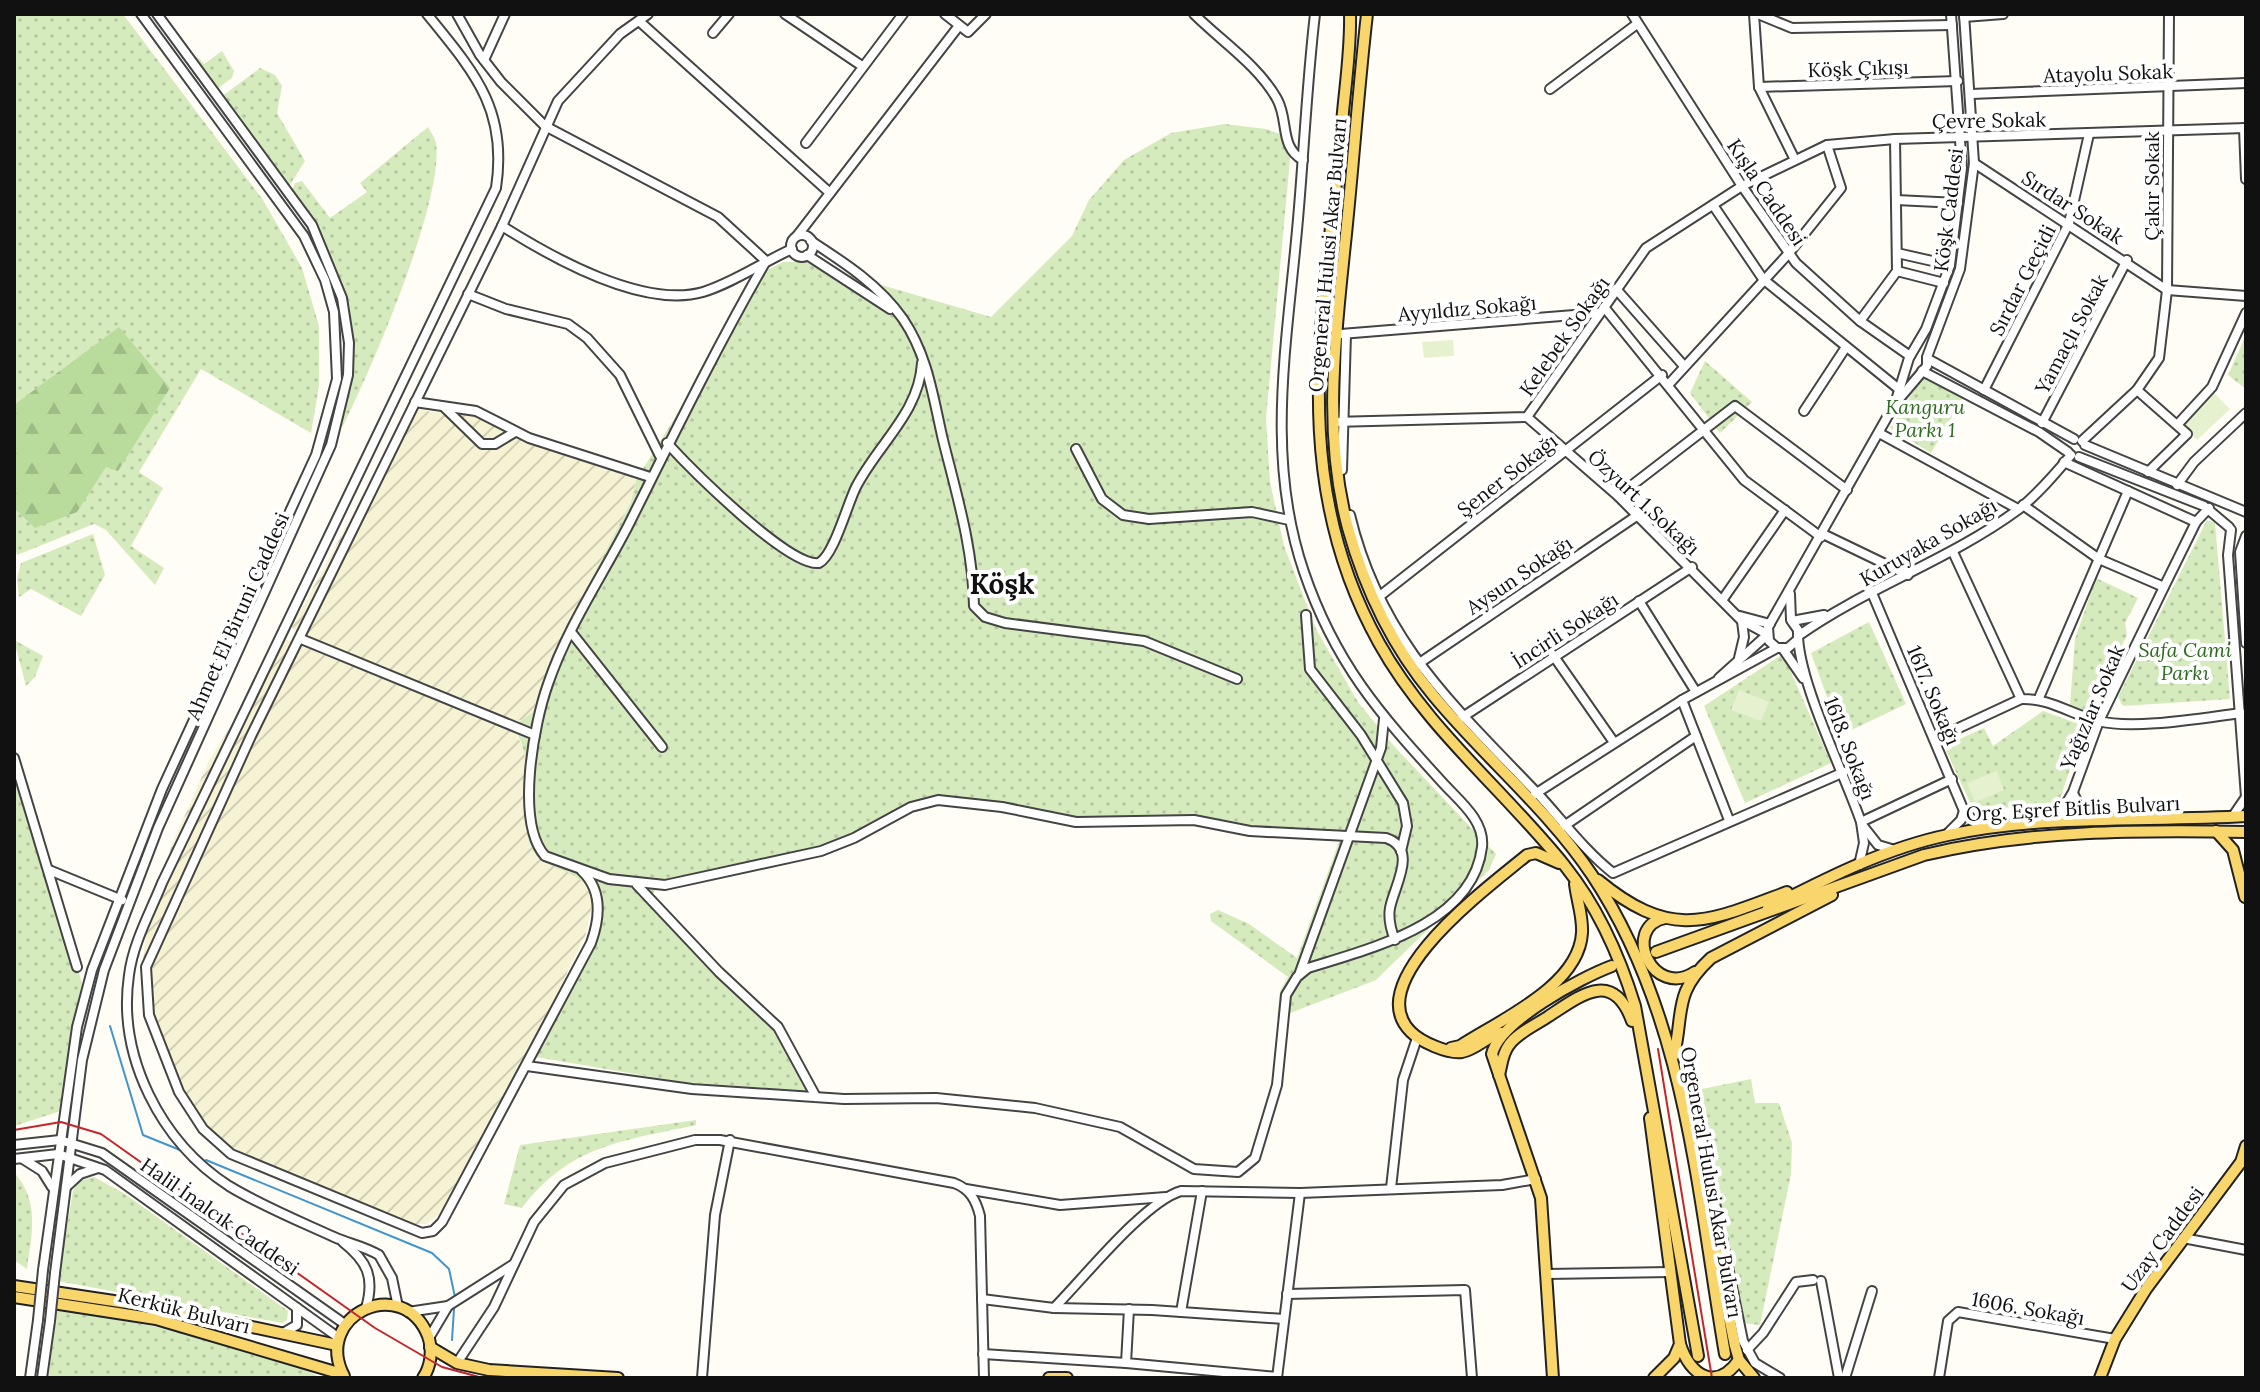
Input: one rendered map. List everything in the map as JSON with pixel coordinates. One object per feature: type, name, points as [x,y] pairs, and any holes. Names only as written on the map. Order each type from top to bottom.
[{"type":"main road","name":"Orgeneral Hulusi Akar Bulvarı","points":[[1350,14],[1317,403],[1319,456],[1331,524],[1360,605],[1399,675],[1465,755],[1565,866],[1625,974],[1650,1088],[1698,1356]]},
{"type":"main road","name":"Orgeneral Hulusi Akar Bulvarı","points":[[1367,14],[1341,334],[1337,422],[1343,510],[1377,598],[1412,668],[1562,828],[1592,875],[1645,977],[1674,1057],[1725,1354]]},
{"type":"main road","name":"Org. Eşref Bitlis Bulvarı","points":[[1730,927],[1859,865],[1946,835],[1981,829],[2087,821],[2246,816]]},
{"type":"main road","points":[[2216,831],[2233,850],[2246,906]]},
{"type":"main road","name":"Org. Eşref Bitlis Bulvarı","points":[[1656,952],[1924,855],[1997,841],[2246,832]]},
{"type":"main road","points":[[1565,866],[1536,853],[1527,855],[1439,932],[1410,968],[1397,1000],[1402,1021],[1417,1038],[1446,1049],[1464,1051],[1503,1032],[1577,982],[1612,966]]},
{"type":"main road","points":[[1592,875],[1624,900],[1667,917],[1695,921],[1717,918],[1808,887]]},
{"type":"main road","points":[[1667,917],[1651,924],[1643,939],[1652,966],[1660,974],[1675,980],[1864,877]]},
{"type":"main road","points":[[1446,1049],[1460,1046],[1555,984],[1572,966],[1582,935],[1574,878]]},
{"type":"main road","points":[[2245,897],[2246,890]]},
{"type":"main road","points":[[1674,1057],[1680,1006],[1700,968]]},
{"type":"main road","points":[[1498,1076],[1502,1056],[1513,1040],[1595,990],[1621,998],[1642,1047]]},
{"type":"main road","points":[[1503,1032],[1492,1054],[1541,1198],[1553,1378]]},
{"type":"main road","points":[[1678,1084],[1689,1122],[1739,1360],[1754,1378]]},
{"type":"main road","points":[[1650,1088],[1650,1133],[1680,1344],[1690,1367],[1703,1376],[1719,1378],[1730,1373],[1739,1360]]},
{"type":"main road","name":"Uzay Caddesi","points":[[2100,1378],[2115,1339],[2183,1238],[2243,1161],[2246,1146]]},
{"type":"main road","name":"Kerkük Bulvarı","points":[[14,1286],[119,1300],[338,1341]]},
{"type":"main road","name":"Kerkük Bulvarı","points":[[14,1297],[156,1319],[343,1376]]},
{"type":"main road","points":[[343,1376],[338,1341],[346,1325],[366,1308],[382,1304],[403,1309],[424,1326],[430,1342],[431,1358],[423,1378]]},
{"type":"main road","points":[[430,1342],[457,1363],[489,1370],[618,1378]]},
{"type":"main road","points":[[1654,1378],[1674,1358],[1680,1344]]},
{"type":"main road","points":[[1049,1378],[1067,1378]]},
{"type":"street","name":"Ahmet El Biruni Caddesi","points":[[30,1378],[58,1154],[81,1011],[118,898],[162,789],[318,449],[333,404],[338,365],[336,325],[325,280],[287,208],[141,14]]},
{"type":"street","name":"Ahmet El Biruni Caddesi","points":[[42,1378],[71,1142],[92,1014],[158,828],[328,452],[343,407],[349,359],[345,311],[336,277],[304,211],[157,14]]},
{"type":"street","points":[[366,1308],[371,1291],[369,1270],[360,1255],[339,1239],[230,1186],[175,1137],[152,1106],[132,1040],[128,976],[137,942],[175,855],[496,188],[500,141],[488,98],[472,71],[427,14]]},
{"type":"street","points":[[457,14],[484,60],[515,98],[545,126],[718,217],[766,261]]},
{"type":"street","points":[[484,60],[505,14]]},
{"type":"street","points":[[582,871],[597,895],[594,933],[527,1066],[442,1222],[426,1233],[231,1154],[203,1129],[184,1102],[149,1015],[146,967],[251,736],[502,226],[545,126],[571,84],[620,34],[648,14]]},
{"type":"street","points":[[713,33],[729,14]]},
{"type":"street","points":[[785,14],[862,66]]},
{"type":"street","points":[[806,143],[903,14]]},
{"type":"street","points":[[947,15],[958,27],[968,32],[986,14]]},
{"type":"street","points":[[1194,14],[1248,64],[1278,101],[1288,145],[1303,160]]},
{"type":"street","points":[[1299,975],[1308,968],[1395,940],[1424,924],[1455,899],[1475,869],[1482,838],[1472,815],[1384,719],[1356,683],[1334,645],[1306,577],[1289,520],[1281,458],[1281,393],[1315,14]]},
{"type":"street","name":"Kışla Caddesi","points":[[1632,14],[1742,186],[1789,253],[1860,321],[1911,357]]},
{"type":"street","points":[[1795,160],[1759,87],[1756,14],[1779,18],[1792,28],[1952,25]]},
{"type":"street","name":"Köşk Caddesi","points":[[1894,405],[1950,265],[1962,168],[1951,14]]},
{"type":"street","points":[[1964,15],[2003,14]]},
{"type":"street","name":"Çakır Sokak","points":[[2137,390],[2159,358],[2167,290],[2169,14]]},
{"type":"street","name":"Köşk Caddesi","points":[[1894,405],[1922,371],[1960,269],[1974,163],[1964,15]]},
{"type":"street","points":[[639,21],[830,193]]},
{"type":"street","points":[[1550,89],[1637,24]]},
{"type":"street","points":[[502,226],[552,255],[651,294],[705,291],[792,249],[797,236],[958,27]]},
{"type":"street","name":"Köşk Çıkışı","points":[[1759,87],[1958,81]]},
{"type":"street","name":"Atayolu Sokak","points":[[1971,94],[2246,83]]},
{"type":"street","points":[[2245,128],[2246,179]]},
{"type":"street","name":"Çevre Sokak","points":[[1742,186],[1827,145],[1960,136],[2245,128]]},
{"type":"street","name":"Sırdar Geçidi","points":[[1984,390],[2069,223],[2089,134]]},
{"type":"street","points":[[1860,321],[1897,271],[1895,139]]},
{"type":"street","points":[[1669,384],[1789,253],[1841,188],[1827,145]]},
{"type":"street","name":"Sırdar Sokak","points":[[1974,163],[2127,260],[2167,290]]},
{"type":"street","name":"Kelebek Sokağı","points":[[1337,422],[1527,417],[1646,248],[1742,186]]},
{"type":"street","points":[[1896,200],[1958,203]]},
{"type":"street","points":[[1713,205],[1763,279],[1900,390]]},
{"type":"street","points":[[797,236],[803,235],[862,275],[900,315],[922,356],[962,511],[973,568],[974,606],[977,611],[1005,623],[1144,641],[1237,679]]},
{"type":"street","points":[[807,255],[811,250],[811,241]]},
{"type":"street","points":[[792,249],[797,255],[807,255],[900,315]]},
{"type":"street","points":[[1897,253],[1950,265]]},
{"type":"street","name":"Yamaçlı Sokak","points":[[2042,423],[2127,260]]},
{"type":"street","points":[[766,261],[660,456],[547,684],[531,769],[534,837],[549,859],[582,871],[636,884],[675,883],[805,855],[854,838],[911,807],[938,800],[1002,807],[1076,822],[1202,821],[1250,831],[1390,838],[1401,851]]},
{"type":"street","points":[[1897,271],[1944,283]]},
{"type":"street","points":[[1616,289],[1684,366]]},
{"type":"street","points":[[2167,290],[2246,296]]},
{"type":"street","points":[[468,294],[506,309],[568,324],[587,338],[620,375],[660,456]]},
{"type":"street","points":[[1601,310],[1662,375],[1744,480],[1822,536],[1908,575]]},
{"type":"street","name":"Ayyıldız Sokağı","points":[[1341,334],[1601,310]]},
{"type":"street","points":[[2178,424],[2212,387],[2246,313]]},
{"type":"street","points":[[1804,411],[1846,347]]},
{"type":"street","points":[[667,443],[746,519],[804,561],[819,563],[829,556],[841,519],[862,476],[912,405],[921,377],[922,356]]},
{"type":"street","points":[[2196,522],[2128,491],[2070,457],[2039,432],[1922,371],[1914,370],[1911,357],[1928,358],[2080,442],[2244,511]]},
{"type":"street","name":"Şener Sokağı","points":[[1377,598],[1662,375]]},
{"type":"street","points":[[2070,457],[2068,444],[2080,442],[2137,390],[2187,434],[2148,472]]},
{"type":"street","points":[[415,402],[476,411],[515,432],[650,477]]},
{"type":"street","points":[[1716,681],[1770,628],[1894,405]]},
{"type":"street","points":[[1618,496],[1705,432],[1730,407],[1739,406],[1847,490]]},
{"type":"street","points":[[445,408],[482,444],[495,444],[515,432]]},
{"type":"street","points":[[2177,485],[2194,462],[2246,413]]},
{"type":"street","name":"Özyurt 1.Sokağı","points":[[1527,417],[1618,496],[1739,617]]},
{"type":"street","points":[[1879,433],[2021,507],[2099,559],[2164,587]]},
{"type":"street","points":[[2070,457],[2084,453],[2080,442]]},
{"type":"street","points":[[318,449],[328,452]]},
{"type":"street","points":[[1076,449],[1102,499],[1123,515],[1149,519],[1252,512],[1289,520]]},
{"type":"street","points":[[2070,457],[2209,508],[2237,534],[2246,534],[2240,552],[2246,643]]},
{"type":"street","name":"Kuruyaka Sokağı","points":[[1780,649],[1829,614],[1953,552],[2021,507],[2070,457]]},
{"type":"street","points":[[2039,698],[2128,491]]},
{"type":"street","name":"Yağızlar Sokak","points":[[2054,824],[2073,792],[2099,721],[2164,587],[2196,522],[2209,508]]},
{"type":"street","points":[[1723,599],[1785,510]]},
{"type":"street","points":[[2233,816],[2246,797],[2228,555],[2230,516],[2244,511]]},
{"type":"street","name":"Aysun Sokağı","points":[[1418,664],[1638,515]]},
{"type":"street","points":[[1953,552],[2021,699]]},
{"type":"street","name":"İncirli Sokağı","points":[[1459,719],[1692,567]]},
{"type":"street","points":[[1790,589],[1792,621]]},
{"type":"street","name":"1617. Sokağı","points":[[1872,593],[1964,811],[1981,829]]},
{"type":"street","points":[[1377,598],[1418,664],[1459,719]]},
{"type":"street","points":[[1639,601],[1696,692]]},
{"type":"street","name":"Kuruyaka Sokağı","points":[[1770,628],[1829,614]]},
{"type":"street","points":[[1306,615],[1310,669],[1377,759],[1405,809],[1407,826],[1401,851],[1402,874],[1389,916],[1395,940]]},
{"type":"street","points":[[1738,661],[1744,645],[1739,617],[1770,628]]},
{"type":"street","name":"1618. Sokağı","points":[[1792,621],[1808,685],[1861,822],[1864,843],[1859,865]]},
{"type":"street","name":"1618. Sokağı","points":[[1770,628],[1780,649],[1808,685]]},
{"type":"street","points":[[571,632],[662,747]]},
{"type":"street","points":[[301,639],[535,735]]},
{"type":"street","points":[[1533,796],[1613,741],[1696,692],[1780,649]]},
{"type":"street","points":[[1553,655],[1613,741]]},
{"type":"street","points":[[1935,739],[2021,699],[2039,698],[2099,721],[2170,721],[2241,713]]},
{"type":"street","points":[[1682,700],[1729,820]]},
{"type":"street","points":[[527,1066],[692,1089],[816,1097],[936,1098],[1068,1113],[1133,1133],[1194,1169],[1238,1172],[1249,1166],[1257,1154],[1277,1085],[1285,1001],[1299,975],[1377,759],[1384,719]]},
{"type":"street","points":[[1696,736],[1562,828],[1613,873],[1844,772]]},
{"type":"street","points":[[14,758],[77,967]]},
{"type":"street","points":[[1861,822],[1952,779]]},
{"type":"street","name":"Yağızlar Sokak","points":[[2073,792],[2087,821]]},
{"type":"street","points":[[1946,835],[1961,820],[1964,811]]},
{"type":"street","name":"1618. Sokağı","points":[[1861,822],[1878,845],[1896,850]]},
{"type":"street","points":[[49,870],[130,902]]},
{"type":"street","points":[[636,884],[719,972],[778,1027],[816,1097]]},
{"type":"street","points":[[1391,1188],[1401,1092],[1417,1038]]},
{"type":"street","points":[[1678,1084],[1690,1085],[1693,1096],[1747,1350],[1762,1369],[1780,1378]]},
{"type":"street","name":"Halil İnalcık Caddesi","points":[[14,1145],[60,1140],[119,1163],[346,1325]]},
{"type":"street","points":[[457,1363],[487,1320],[541,1211],[557,1192],[579,1174],[605,1163],[695,1140],[730,1140],[954,1183],[966,1189],[1060,1205],[1167,1196],[1181,1191],[1300,1193],[1502,1185],[1536,1179]]},
{"type":"street","points":[[702,1378],[715,1215],[730,1140]]},
{"type":"street","name":"Halil İnalcık Caddesi","points":[[16,1158],[58,1154],[100,1168],[297,1307],[338,1341]]},
{"type":"street","points":[[16,1158],[42,1171],[53,1191]]},
{"type":"street","points":[[66,1188],[80,1174],[100,1168]]},
{"type":"street","points":[[966,1189],[980,1216],[984,1378]]},
{"type":"street","points":[[1181,1312],[1202,1191]]},
{"type":"street","points":[[983,1354],[1126,1363],[1277,1378],[1300,1193]]},
{"type":"street","points":[[1054,1308],[1167,1196]]},
{"type":"street","points":[[2183,1238],[2246,1250]]},
{"type":"street","points":[[339,1239],[359,1243],[379,1255],[392,1278],[403,1309],[448,1306],[514,1264]]},
{"type":"street","points":[[1547,1274],[1671,1272]]},
{"type":"street","points":[[1747,1350],[1759,1339],[1796,1282],[1817,1280],[1842,1378]]},
{"type":"street","points":[[1287,1294],[1465,1290],[1472,1378]]},
{"type":"street","points":[[1842,1378],[1872,1291]]},
{"type":"street","points":[[982,1299],[1054,1308],[1129,1309],[1284,1319]]},
{"type":"street","points":[[430,1342],[448,1306]]},
{"type":"street","points":[[283,1333],[297,1325],[297,1307]]},
{"type":"street","points":[[1126,1363],[1129,1309]]},
{"type":"street","name":"1606. Sokağı","points":[[1939,1378],[1948,1321],[1958,1312],[2115,1339]]},
{"type":"shaded area","points":[[411,406],[431,412],[469,413],[513,436],[630,474],[636,480],[631,502],[551,657],[533,712],[526,720],[513,721],[318,645],[298,635],[292,627]]},
{"type":"shaded area","points":[[285,639],[515,732],[525,751],[524,788],[530,846],[581,879],[593,899],[586,934],[540,1028],[441,1213],[426,1224],[409,1224],[224,1144],[184,1096],[146,994],[143,963],[146,929],[172,844],[209,761]]},
{"type":"green space","points":[[14,14],[123,14],[263,200],[302,268],[319,326],[319,386],[311,433],[201,369],[139,472],[163,488],[131,546],[164,568],[155,585],[106,530],[94,524],[17,555],[14,543]]},
{"type":"green space","points":[[222,51],[234,71],[232,78],[213,92],[194,60],[198,57],[204,64]]},
{"type":"green space","points":[[260,68],[275,75],[282,86],[277,113],[305,161],[286,191],[217,100]]},
{"type":"green space","points":[[1225,124],[1266,129],[1292,138],[1266,418],[1270,482],[1284,546],[1316,629],[1358,702],[1393,745],[1496,854],[1489,870],[1376,980],[1277,1018],[1280,991],[1288,977],[1211,921],[1210,914],[1218,910],[1249,924],[1297,958],[1340,839],[1187,823],[1100,824],[986,807],[929,803],[857,838],[657,888],[649,899],[768,1020],[789,1049],[806,1091],[681,1082],[536,1057],[568,999],[589,952],[597,930],[599,892],[591,893],[577,878],[542,860],[530,844],[526,816],[525,755],[515,732],[519,722],[533,712],[551,657],[631,502],[636,480],[767,270],[783,262],[803,262],[991,317],[1072,236],[1089,200],[1124,160],[1171,133]]},
{"type":"green space","points":[[428,127],[436,143],[429,205],[386,329],[342,428],[346,346],[341,306],[328,267],[290,194],[295,183],[302,181],[330,218],[367,192],[360,183]]},
{"type":"green space","points":[[119,327],[170,388],[118,471],[106,467],[77,512],[35,528],[14,508],[14,405]]},
{"type":"green space","points":[[2246,335],[2246,389],[2228,375]]},
{"type":"green space","points":[[1453,340],[1454,356],[1424,358],[1422,342]]},
{"type":"green space","points":[[1705,361],[1752,402],[1720,433],[1690,393]]},
{"type":"green space","name":"Kanguru Parkı 1","points":[[1928,377],[1964,396],[1931,453],[1890,428],[1921,380]]},
{"type":"green space","points":[[2213,392],[2230,409],[2197,440],[2181,423]]},
{"type":"green space","name":"Safa Cami Parkı","points":[[2207,520],[2215,523],[2230,699],[2123,706],[2118,697]]},
{"type":"green space","points":[[93,534],[105,575],[81,616],[31,589],[19,597],[17,579],[21,563]]},
{"type":"green space","points":[[2096,578],[2138,598],[2125,623],[2127,635],[2091,710],[2078,713],[2070,705],[2075,639]]},
{"type":"green space","points":[[1869,622],[1906,704],[1841,735],[1811,653]]},
{"type":"green space","points":[[14,640],[43,656],[35,677],[26,686]]},
{"type":"green space","points":[[1783,654],[1831,763],[1745,803],[1704,706]]},
{"type":"green space","points":[[1739,690],[1769,702],[1761,721],[1731,710]]},
{"type":"green space","points":[[2043,711],[2084,726],[2059,802],[1974,811],[1944,746],[1984,728],[1993,746]]},
{"type":"green space","points":[[14,758],[85,993],[64,1110],[14,1126]]},
{"type":"green space","points":[[1997,771],[2004,790],[1975,802],[1967,783]]},
{"type":"green space","points":[[1751,1079],[1755,1103],[1779,1103],[1792,1143],[1791,1174],[1760,1325],[1735,1322],[1702,1089]]},
{"type":"green space","points":[[696,1120],[696,1125],[599,1149],[559,1171],[522,1208],[504,1204],[520,1145]]},
{"type":"green space","points":[[14,1172],[31,1206],[32,1230],[27,1269],[14,1260]]},
{"type":"green space","points":[[94,1177],[125,1194],[288,1311],[287,1320],[282,1323],[58,1281],[73,1191],[79,1181]]},
{"type":"green space","points":[[54,1308],[178,1331],[304,1369],[321,1378],[44,1378]]},
{"type":"waterway","points":[[110,1026],[143,1135],[180,1150]]},
{"type":"waterway","points":[[206,1160],[432,1253],[449,1269],[455,1297]]},
{"type":"waterway","points":[[452,1340],[454,1309]]},
{"type":"tram line","points":[[1658,1049],[1712,1378]]},
{"type":"tram line","points":[[14,1130],[61,1122],[101,1134],[375,1328],[442,1367],[483,1378]]},
{"type":"district","name":"Köşk","points":[[1002,584]]}]
